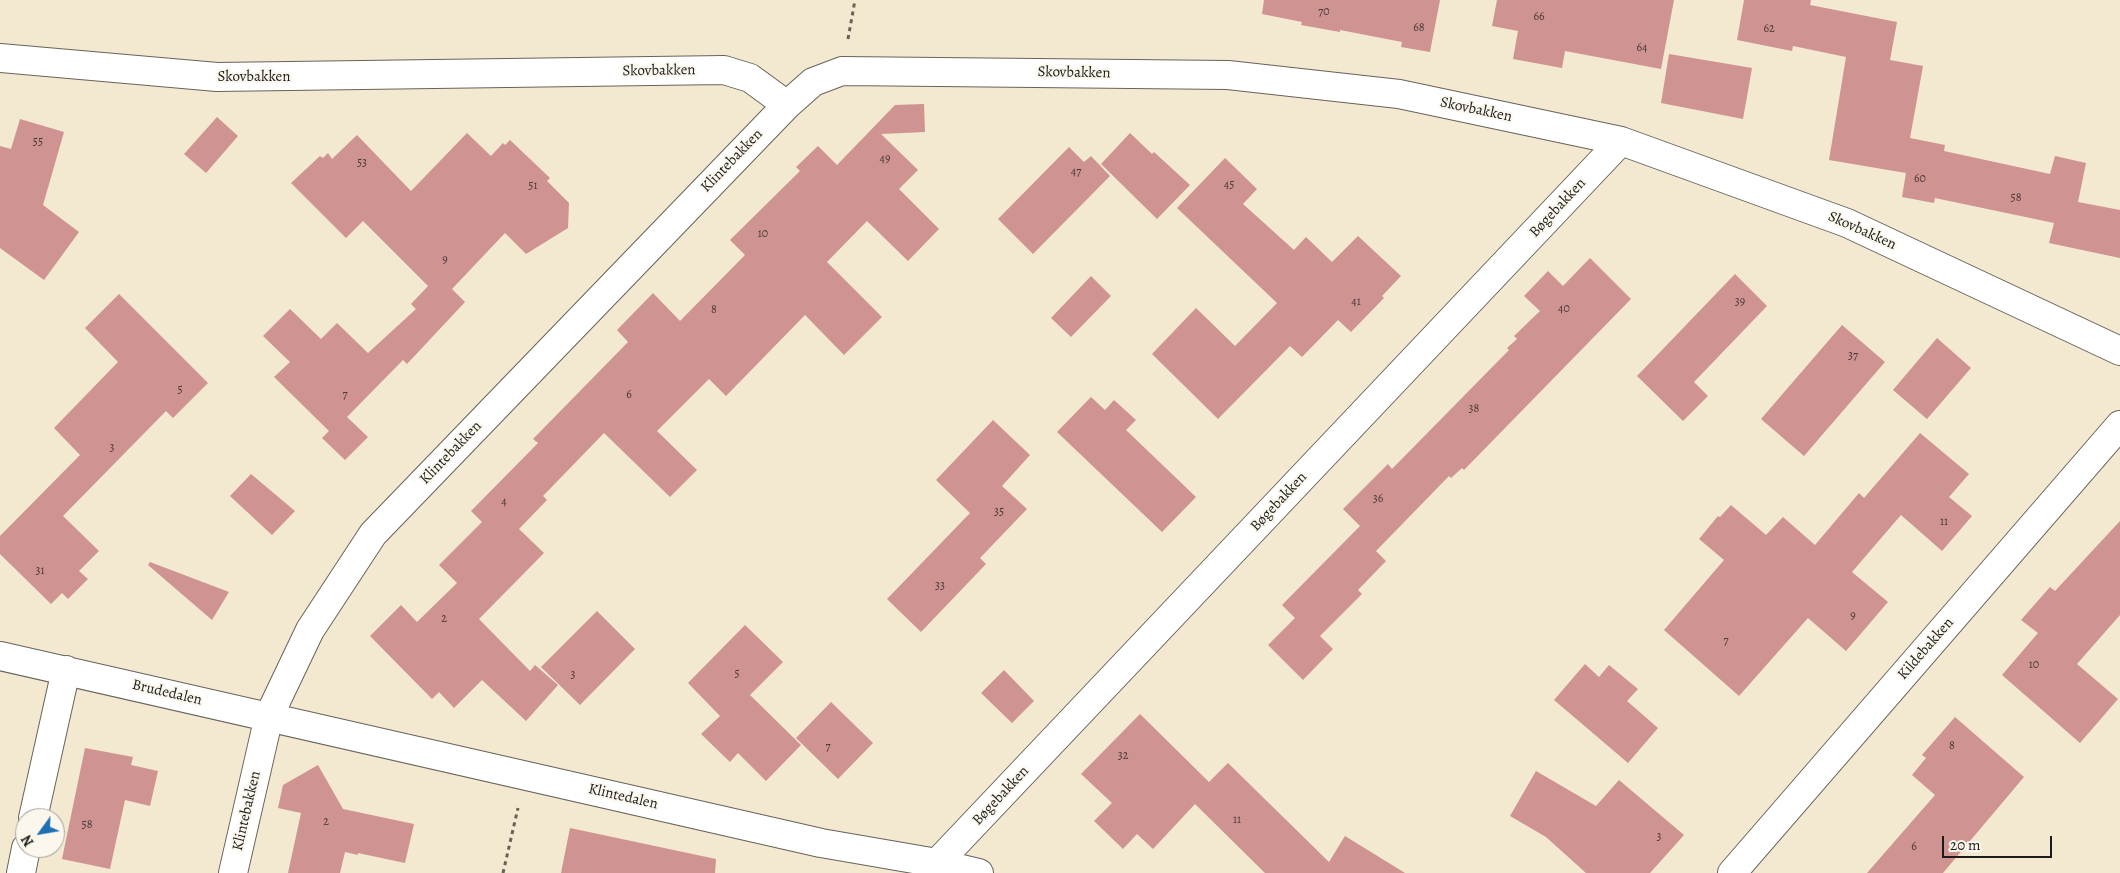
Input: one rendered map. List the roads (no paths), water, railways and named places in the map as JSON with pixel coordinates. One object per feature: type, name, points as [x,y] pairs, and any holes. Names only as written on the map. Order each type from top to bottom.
[{"type":"street","name":"Skovbakken","points":[[0,58],[217,78],[724,70],[750,78],[787,105],[813,82],[842,71],[1228,75],[1399,94],[1621,141],[1848,222],[2120,351]]},
{"type":"street","name":"Klintebakken","points":[[233,873],[269,716],[310,630],[373,534],[787,105]]},
{"type":"street","name":"Bøgebakken","points":[[937,863],[1621,141]]},
{"type":"street","name":"Kildebakken","points":[[1732,873],[2120,425]]},
{"type":"street","name":"Brudedalen","points":[[0,656],[269,716]]},
{"type":"street","points":[[35,808],[66,670]]},
{"type":"street","name":"Klintedalen","points":[[269,716],[821,843],[937,863],[979,873]]},
{"type":"street","points":[[21,873],[24,858]]}]
